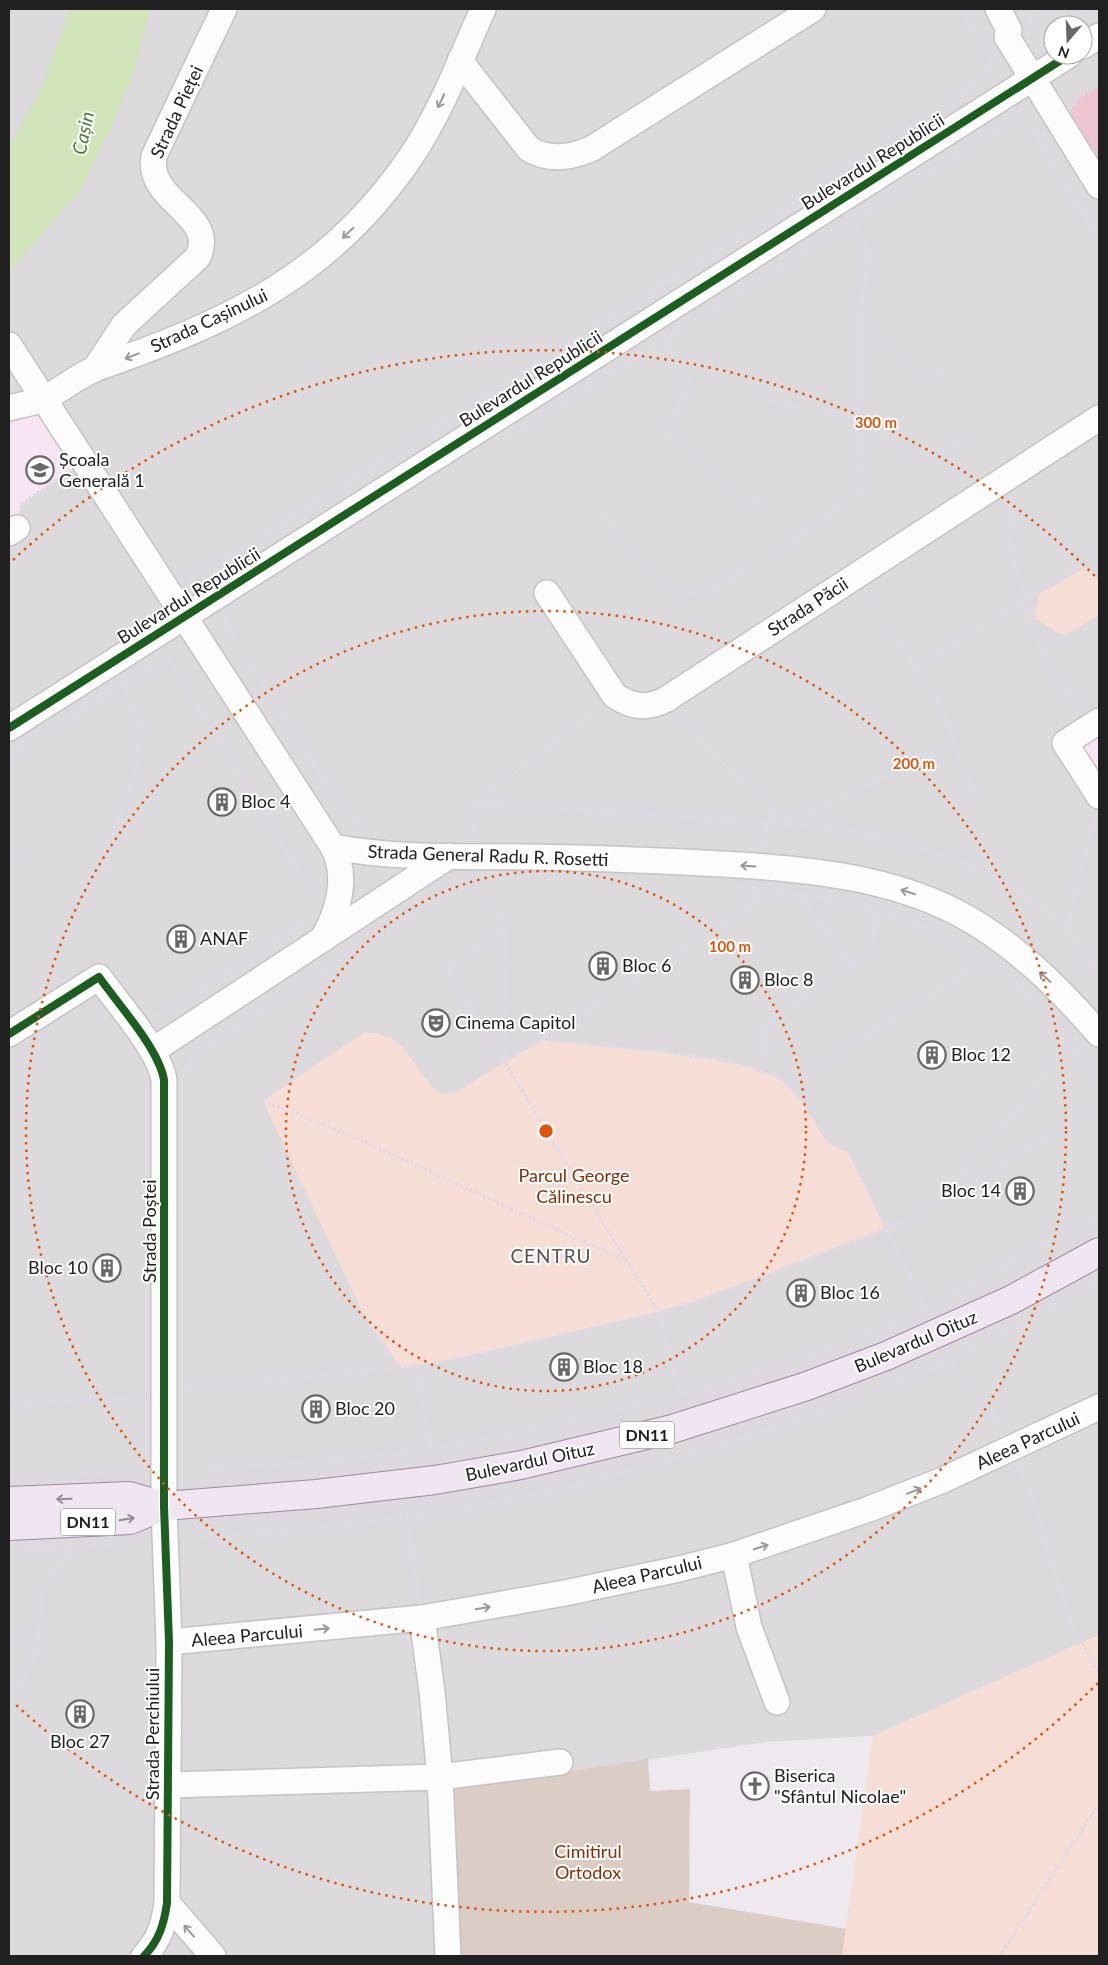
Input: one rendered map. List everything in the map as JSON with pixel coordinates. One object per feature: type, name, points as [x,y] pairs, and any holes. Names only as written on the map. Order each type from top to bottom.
[{"type":"main road","name":"Bulevardul Oituz","points":[[13,1538],[130,1520],[164,1506],[316,1494],[435,1480],[521,1466],[672,1429],[807,1386],[886,1356],[1004,1303],[1099,1252]]},
{"type":"main road","name":"Bulevardul Oituz","points":[[9,1501],[128,1496],[164,1506]]},
{"type":"street","name":"Strada Pieței","points":[[95,369],[124,324],[198,257],[203,246],[202,234],[193,221],[161,187],[155,178],[152,167],[154,156],[224,9]]},
{"type":"street","name":"Strada Cașinului","points":[[9,408],[44,399],[95,369],[132,357],[243,309],[285,284],[332,248],[382,195],[410,157],[436,113],[483,9]]},
{"type":"street","points":[[460,61],[529,149],[546,156],[560,158],[577,155],[591,149],[813,9]]},
{"type":"street","points":[[980,9],[998,35],[1007,37]]},
{"type":"street","points":[[998,9],[1008,27],[1007,37],[1099,186]]},
{"type":"street","name":"Bulevardul Republicii","points":[[9,728],[1053,65]]},
{"type":"street","points":[[9,345],[185,616],[339,860],[340,887],[334,912],[323,938]]},
{"type":"street","name":"Strada Păcii","points":[[615,696],[626,703],[640,707],[653,706],[665,700],[1099,418]]},
{"type":"street","points":[[547,593],[615,696]]},
{"type":"street","points":[[1095,724],[1064,743],[1099,796]]},
{"type":"street","name":"Strada General Radu R. Rosetti","points":[[332,848],[390,856],[669,861],[774,867],[826,873],[880,884],[925,898],[976,924],[1040,972],[1099,1034]]},
{"type":"street","points":[[152,1051],[449,856]]},
{"type":"street","name":"Strada Poștei","points":[[9,1034],[99,977],[152,1051],[163,1074],[165,1103],[164,1506]]},
{"type":"street","name":"Aleea Parcului","points":[[168,1642],[422,1618],[565,1593],[734,1555],[861,1513],[1010,1450],[1099,1407]]},
{"type":"street","name":"Strada Perchiului","points":[[144,1956],[158,1937],[164,1923],[167,1903],[168,1642],[164,1506]]},
{"type":"street","points":[[734,1555],[749,1627],[777,1702]]},
{"type":"street","points":[[422,1618],[432,1692],[440,1777],[448,1956]]},
{"type":"street","points":[[168,1785],[440,1777],[560,1762]]},
{"type":"street","points":[[167,1903],[213,1956]]},
{"type":"path","points":[[190,578],[206,571],[885,145],[972,86],[991,66],[989,53],[960,9]]},
{"type":"path","points":[[1030,22],[1051,9]]},
{"type":"path","points":[[1026,15],[1043,43]]},
{"type":"path","points":[[501,443],[1009,123],[1018,121],[1036,131],[1042,147],[1099,238]]},
{"type":"path","points":[[599,508],[667,594],[709,592],[790,543],[862,491],[859,418],[860,319],[869,251],[853,221]]},
{"type":"path","points":[[860,319],[919,380],[948,368]]},
{"type":"path","points":[[664,340],[690,384],[666,432],[736,500],[746,505],[763,499]]},
{"type":"path","points":[[769,401],[859,418],[910,454],[923,459],[988,428]]},
{"type":"path","points":[[13,530],[21,504],[84,461]]},
{"type":"path","points":[[1001,482],[1012,515],[1010,539],[1014,566],[1027,599],[1028,624],[1047,659],[1095,724]]},
{"type":"path","points":[[915,668],[1099,554]]},
{"type":"path","points":[[855,576],[915,668],[935,693],[976,796]]},
{"type":"path","points":[[233,611],[223,620],[346,814],[369,833]]},
{"type":"path","points":[[167,656],[315,896],[317,904]]},
{"type":"path","points":[[9,757],[157,663]]},
{"type":"path","points":[[107,872],[108,842],[129,796],[138,755],[139,721],[122,685]]},
{"type":"path","points":[[475,803],[615,696]]},
{"type":"path","points":[[665,700],[727,768],[759,794],[780,823]]},
{"type":"path","points":[[780,823],[838,801],[954,742]]},
{"type":"path","points":[[1067,930],[1099,796]]},
{"type":"path","points":[[475,803],[780,823],[855,831],[884,838],[960,861],[1001,881],[1038,904],[1067,930],[1099,972]]},
{"type":"path","points":[[474,844],[475,803]]},
{"type":"path","points":[[763,857],[767,823]]},
{"type":"path","points":[[9,850],[20,857],[36,848]]},
{"type":"path","points":[[192,1056],[474,874],[484,875]]},
{"type":"path","points":[[474,874],[475,885],[503,918],[505,928],[505,1063]]},
{"type":"path","points":[[725,887],[801,895],[877,909],[931,929],[985,960],[1035,1001],[1099,1084]]},
{"type":"path","points":[[505,1063],[748,908],[756,900],[760,890]]},
{"type":"path","points":[[801,895],[851,965]]},
{"type":"path","points":[[764,1071],[763,1029],[804,996],[835,978],[872,949],[877,909]]},
{"type":"path","points":[[145,1015],[163,1014],[300,926],[312,915]]},
{"type":"path","points":[[505,928],[452,964],[449,972],[658,1312],[681,1395]]},
{"type":"path","points":[[789,1086],[985,960]]},
{"type":"path","points":[[1068,982],[1093,964]]},
{"type":"path","points":[[541,1040],[693,1055],[737,1063],[764,1071],[789,1086],[800,1099]]},
{"type":"path","points":[[940,1201],[1070,1046]]},
{"type":"path","points":[[263,1101],[361,1140],[627,1261]]},
{"type":"path","points":[[180,1389],[417,1366],[461,1358],[658,1312],[697,1301],[908,1220],[1099,1106]]},
{"type":"path","points":[[850,1152],[925,1308]]},
{"type":"path","points":[[197,1468],[313,1463],[430,1449],[492,1439],[681,1395],[802,1358],[865,1335],[925,1308],[1099,1215]]},
{"type":"path","points":[[366,1320],[401,1368]]},
{"type":"path","points":[[950,1361],[959,1380],[967,1389],[988,1402],[1031,1494],[1071,1623],[1099,1674]]},
{"type":"path","points":[[417,1366],[430,1449]]},
{"type":"path","points":[[9,1404],[148,1397]]},
{"type":"path","points":[[407,1518],[422,1618]]},
{"type":"path","points":[[13,1538],[74,1548],[131,1544]]},
{"type":"path","points":[[9,1697],[19,1688],[37,1651],[40,1634],[41,1588],[47,1576],[74,1548]]},
{"type":"path","points":[[9,1635],[40,1634]]},
{"type":"path","points":[[1000,1956],[1099,1803]]},
{"type":"shaded area","points":[[9,9],[1099,9],[1099,1635],[873,1736],[765,1742],[440,1791],[448,1956],[9,1956]]},
{"type":"shaded area","points":[[1099,85],[1099,159],[1073,118],[1071,109],[1078,97]]},
{"type":"shaded area","name":"Școala Generală 1","points":[[43,398],[84,461],[21,504],[17,528],[9,533],[9,408]]},
{"type":"shaded area","points":[[1099,733],[1099,790],[1074,750]]},
{"type":"green space","points":[[1086,567],[1099,580],[1099,615],[1065,636],[1035,619],[1039,594]]},
{"type":"green space","name":"Parcul George Călinescu","points":[[363,1033],[378,1033],[391,1038],[401,1045],[432,1086],[442,1094],[457,1092],[541,1040],[693,1055],[753,1067],[778,1078],[789,1086],[800,1099],[824,1138],[833,1146],[849,1152],[886,1229],[697,1301],[658,1312],[461,1358],[401,1368],[366,1320],[263,1101]]},
{"type":"green space","points":[[1099,1635],[1099,1956],[842,1956],[873,1736]]},
{"type":"green space","name":"Cimitirul Ortodox","points":[[648,1759],[650,1791],[690,1789],[689,1902],[847,1929],[842,1956],[448,1956],[440,1791]]},
{"type":"water","name":"Cașin","points":[[70,9],[150,9],[135,69],[110,130],[81,189],[9,272],[9,148],[44,82]]},
{"type":"cycle path","points":[[9,728],[1053,65]]},
{"type":"cycle path","points":[[9,1034],[99,977],[146,1041],[161,1068],[164,1080],[164,1506],[169,1642],[167,1903],[160,1932],[154,1944],[144,1956]]},
{"type":"place","name":"Școala Generală 1","points":[[40,470]]},
{"type":"place","name":"Bloc 4","points":[[222,802]]},
{"type":"place","name":"ANAF","points":[[181,939]]},
{"type":"place","name":"Bloc 6","points":[[603,966]]},
{"type":"place","name":"Bloc 8","points":[[745,980]]},
{"type":"place","name":"Cinema Capitol","points":[[436,1023]]},
{"type":"place","name":"Bloc 12","points":[[932,1055]]},
{"type":"place","name":"Bloc 14","points":[[1020,1191]]},
{"type":"place","name":"Bloc 10","points":[[107,1268]]},
{"type":"place","name":"Bloc 16","points":[[801,1293]]},
{"type":"place","name":"Bloc 18","points":[[564,1367]]},
{"type":"place","name":"Bloc 20","points":[[316,1409]]},
{"type":"place","name":"Bloc 27","points":[[80,1714]]},
{"type":"place","name":"Biserica \"Sfântul Nicolae\"","points":[[755,1786]]},
{"type":"district","name":"CENTRU","points":[[551,1256]]}]
